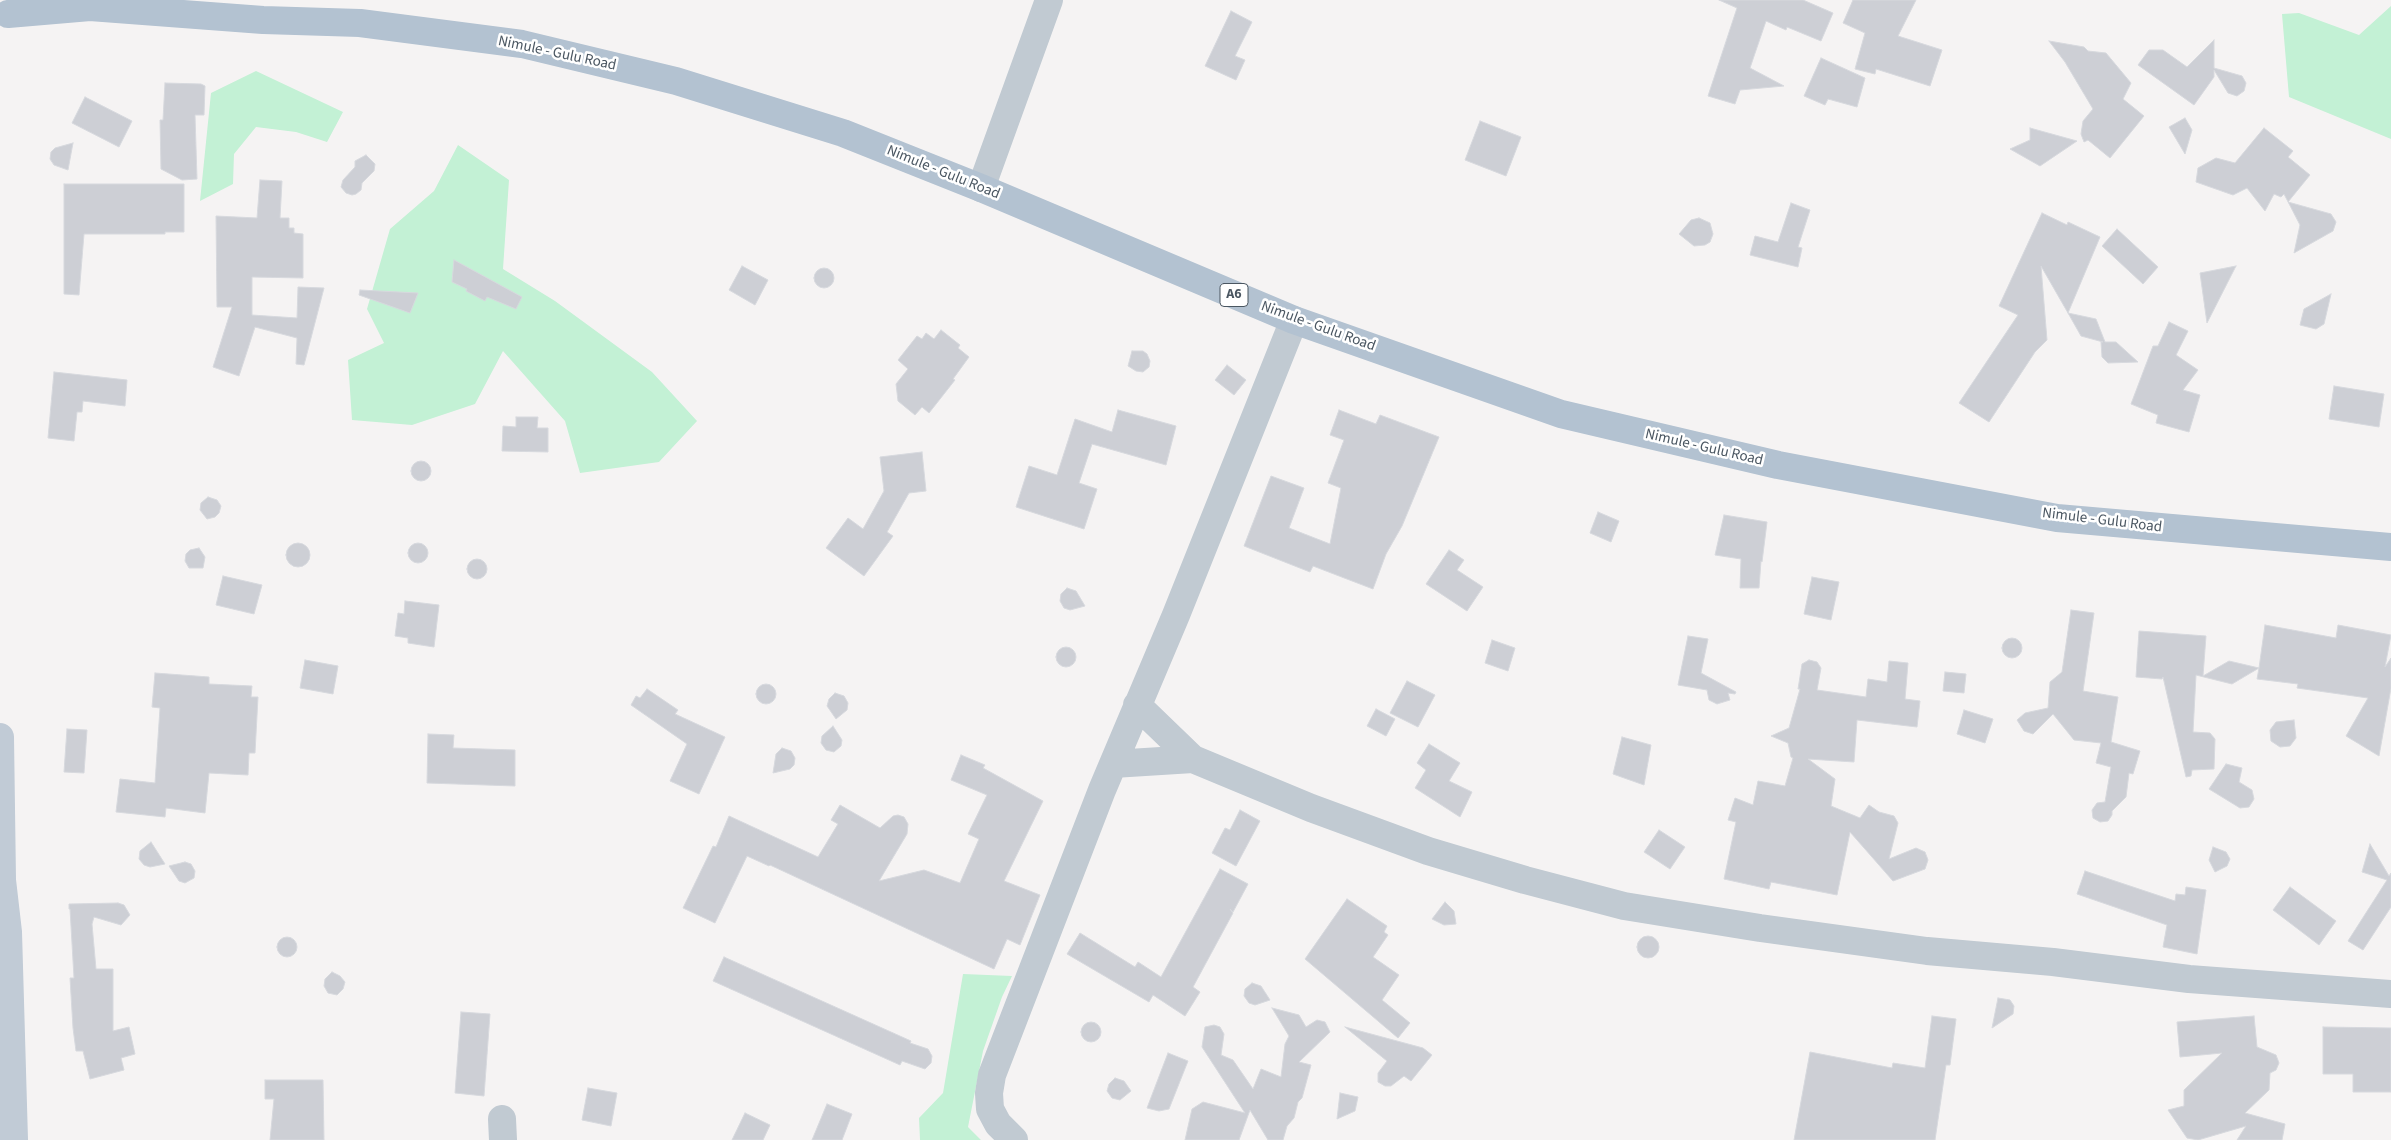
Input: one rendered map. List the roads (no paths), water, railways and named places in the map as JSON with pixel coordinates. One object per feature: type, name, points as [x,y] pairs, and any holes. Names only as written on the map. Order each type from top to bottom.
[{"type":"main road","name":"Nimule - Gulu Road","points":[[7,13],[81,3],[263,20],[360,24],[522,44],[676,81],[843,133],[981,188],[1294,320],[1561,414],[1778,465],[2057,518],[2391,547]]},
{"type":"street","points":[[981,188],[1049,0]]},
{"type":"street","points":[[1014,1140],[998,1124],[990,1109],[989,1093],[992,1075],[1113,764],[1176,614],[1294,320]]},
{"type":"street","points":[[1137,705],[1193,758],[1311,808],[1428,851],[1525,880],[1624,906],[1760,928],[1927,951],[2053,962],[2189,979],[2391,994]]},
{"type":"street","points":[[0,737],[1,882],[8,932],[14,1140]]},
{"type":"street","points":[[1113,764],[1193,758]]}]
